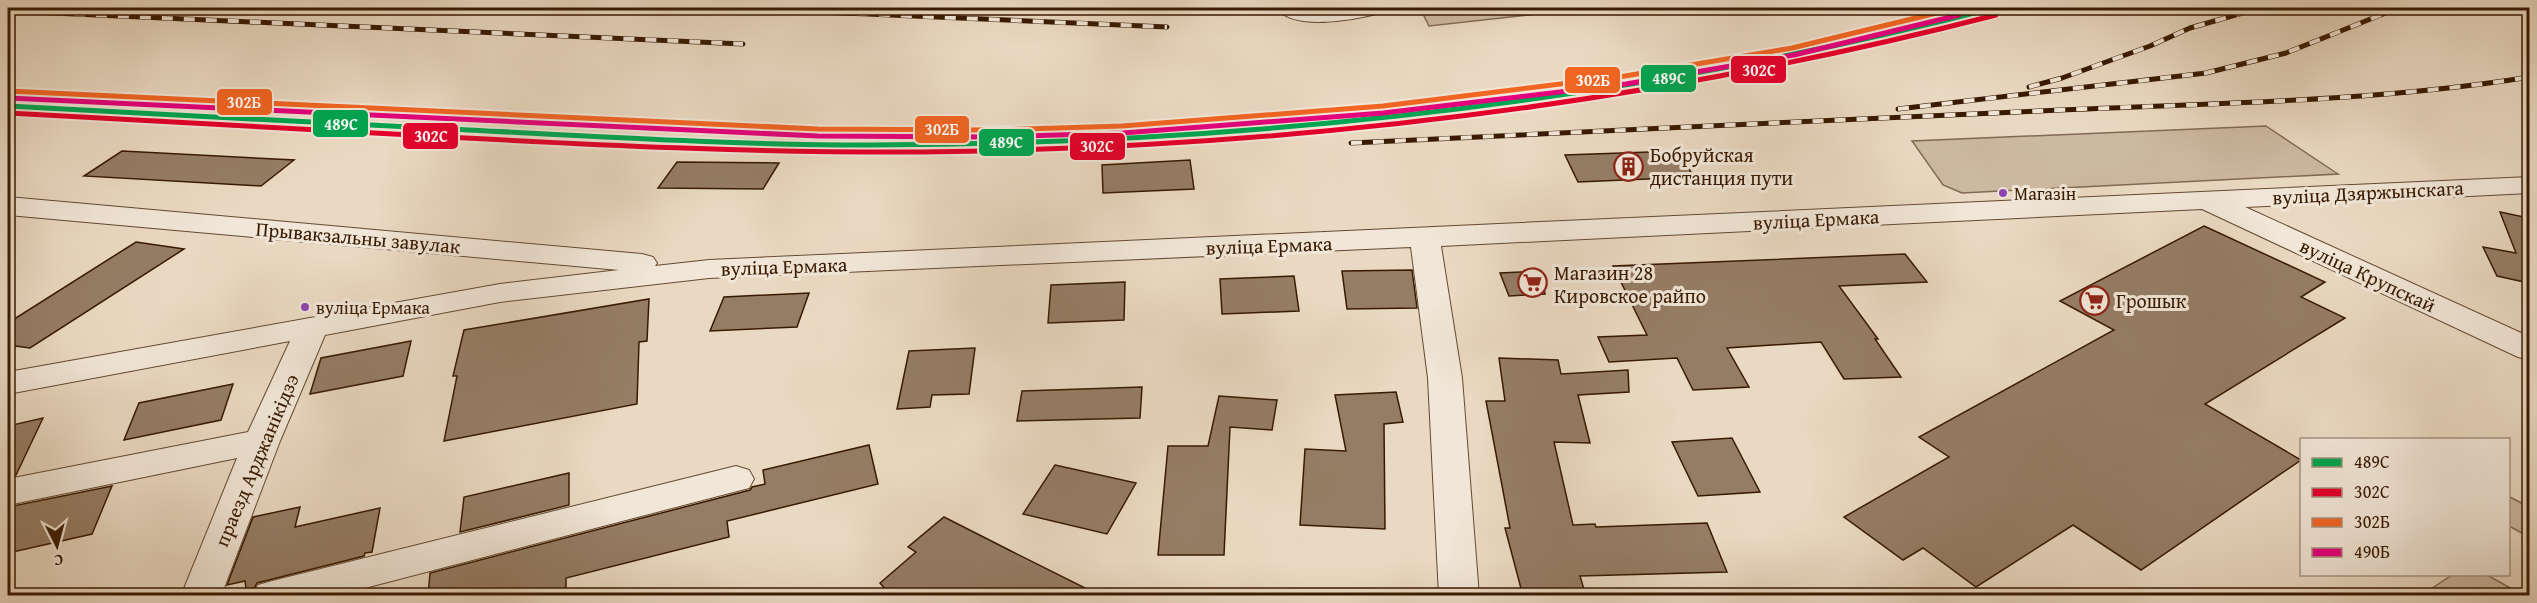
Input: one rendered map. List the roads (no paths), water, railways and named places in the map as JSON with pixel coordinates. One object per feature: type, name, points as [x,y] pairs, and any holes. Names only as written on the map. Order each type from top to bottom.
[{"type":"street","points":[[1298,11],[1340,16],[1373,8]]},
{"type":"street","name":"вуліца Дзяржынскага","points":[[2206,200],[2529,185]]},
{"type":"street","name":"вуліца Ермака","points":[[8,383],[501,293],[709,269],[1425,238],[2206,200]]},
{"type":"street","name":"вуліца Крупскай","points":[[2206,200],[2529,350]]},
{"type":"street","name":"Прывакзальны завулак","points":[[8,206],[709,269]]},
{"type":"street","points":[[1425,238],[1445,378],[1459,596]]},
{"type":"street","name":"праезд Арджанікідзэ","points":[[201,596],[262,441],[313,326]]},
{"type":"street","points":[[8,492],[262,441]]},
{"type":"street","points":[[272,596],[736,478]]},
{"type":"railway","points":[[725,8],[1167,27]]},
{"type":"railway","points":[[2029,87],[2062,78],[2150,46],[2190,28],[2260,8]]},
{"type":"railway","points":[[1898,109],[2206,73],[2286,53],[2398,8]]},
{"type":"railway","points":[[8,11],[743,44]]},
{"type":"railway","points":[[1351,143],[2285,101],[2408,92],[2530,77]]},
{"type":"place","name":"Бобруйская дистанция пути","points":[[1629,166]]},
{"type":"place","name":"Магазін","points":[[2003,193]]},
{"type":"place","name":"Магазин 28 Кировское райпо","points":[[1533,283]]},
{"type":"place","name":"Грошык","points":[[2095,300]]},
{"type":"place","name":"вуліца Ермака","points":[[305,307]]}]
